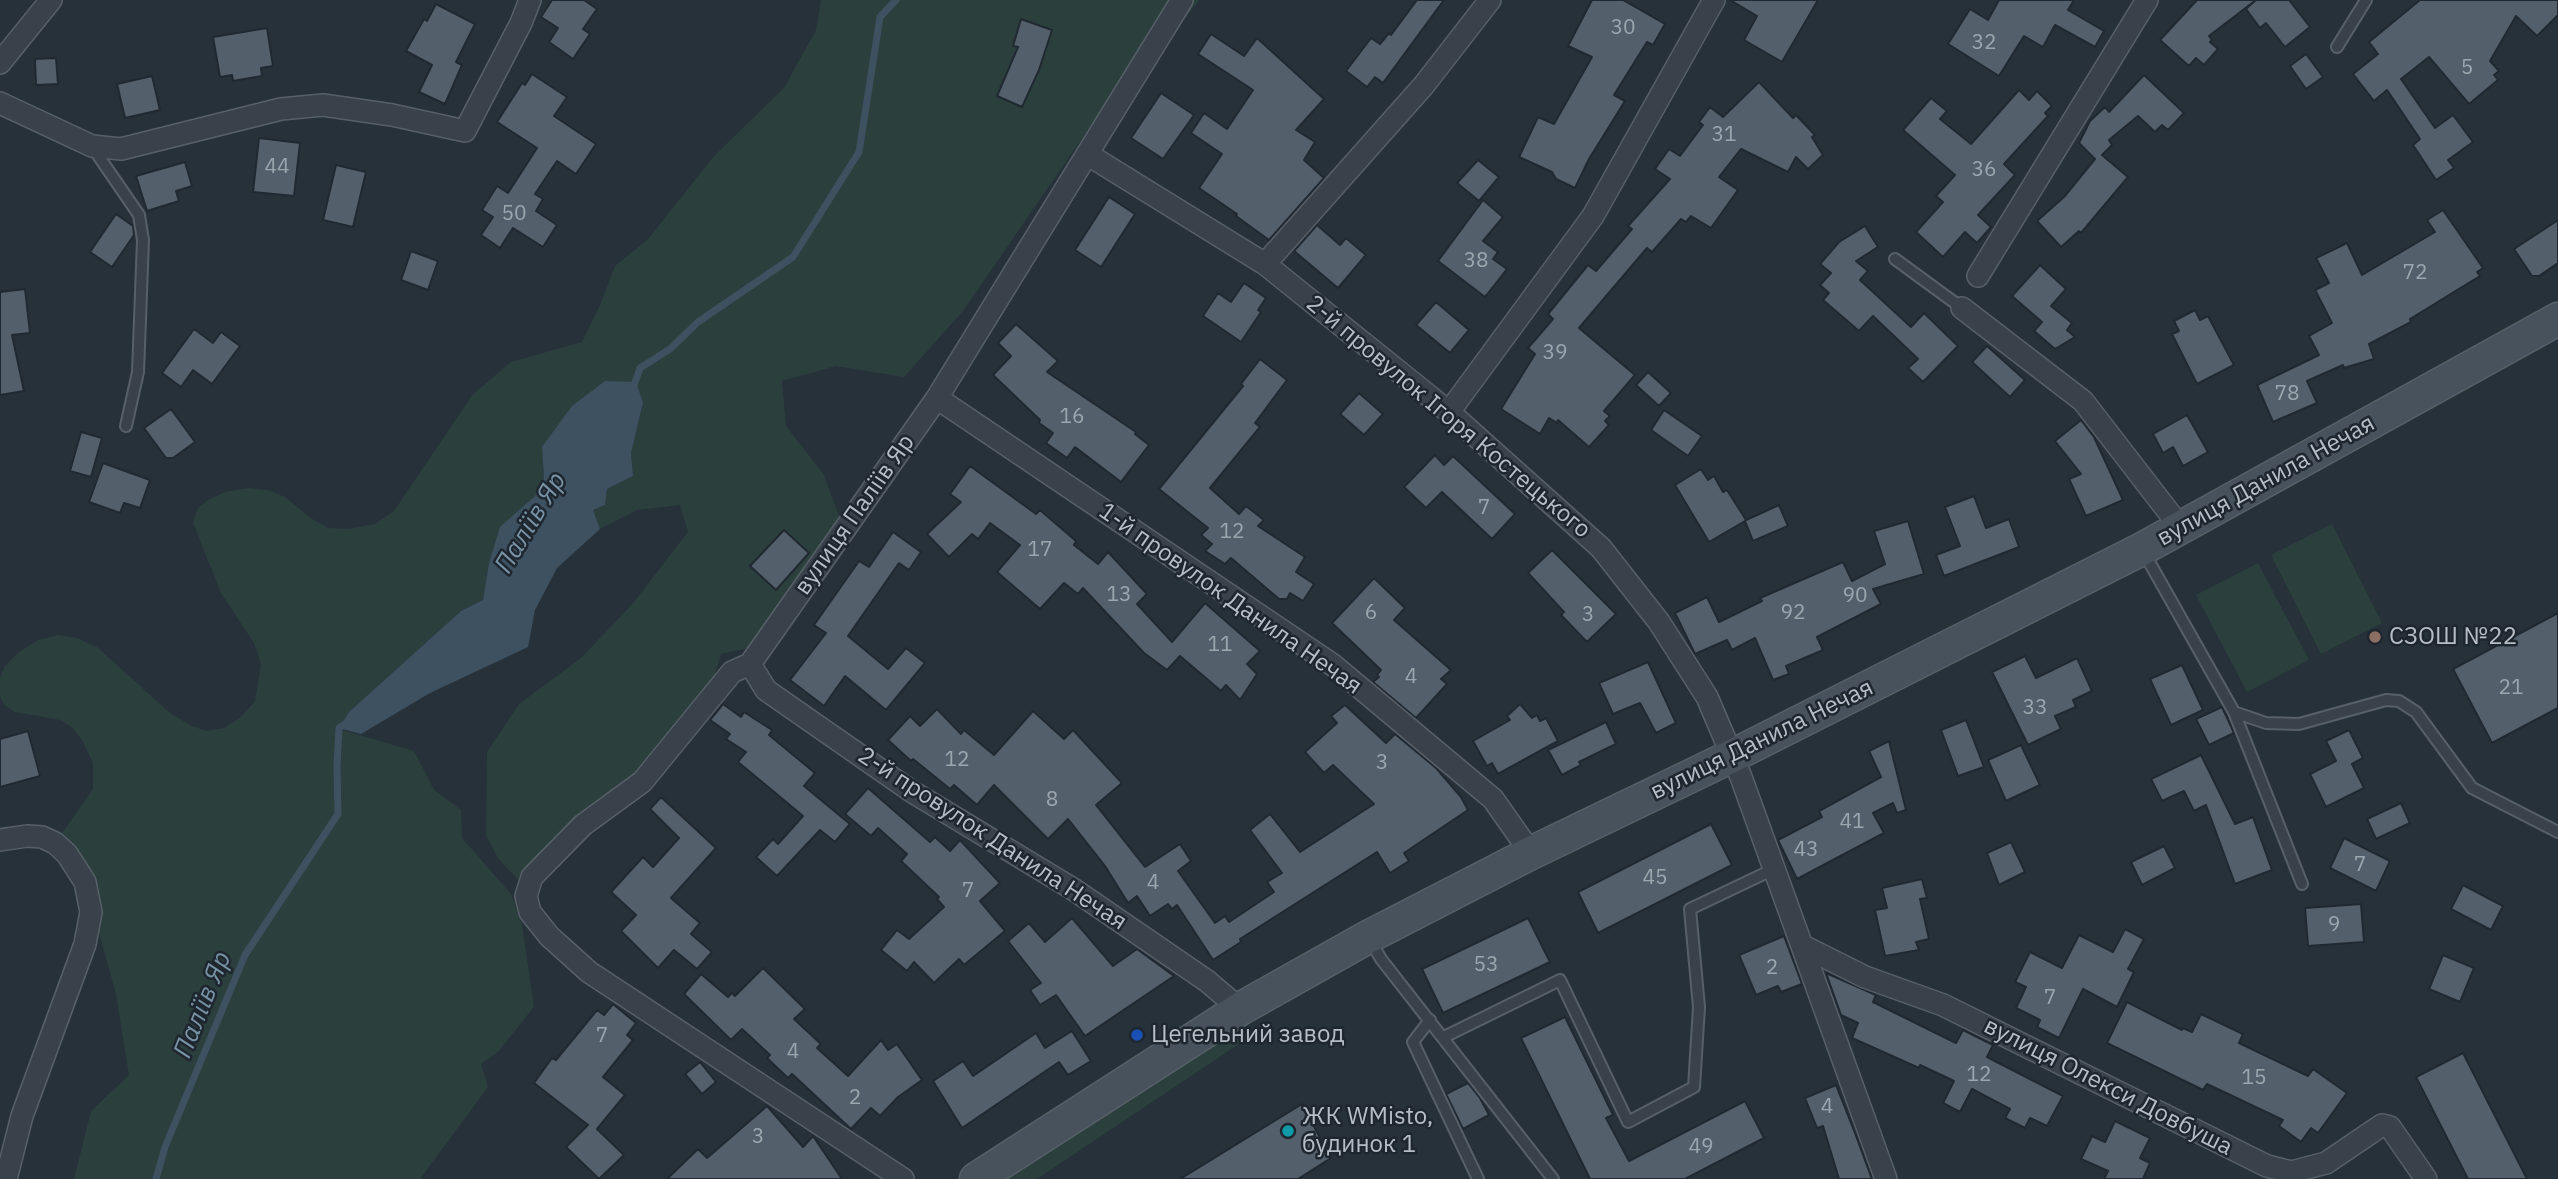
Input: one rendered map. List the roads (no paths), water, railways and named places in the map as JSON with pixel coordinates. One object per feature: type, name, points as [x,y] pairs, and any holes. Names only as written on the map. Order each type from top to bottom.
[{"type":"main road","name":"вулиця Данила Нечая","points":[[976,1179],[1240,1009],[1368,937],[2142,549],[2558,319]]},
{"type":"street","points":[[0,63],[51,0]]},
{"type":"street","points":[[0,103],[92,146],[121,149],[281,109],[323,105],[392,115],[465,131],[521,23],[530,0]]},
{"type":"street","name":"вулиця Паліїв Яр","points":[[903,1179],[589,972],[548,936],[530,912],[526,896],[532,877],[583,825],[642,782],[732,672],[750,664],[937,398],[1182,0]]},
{"type":"street","points":[[1265,264],[1424,85],[1490,0]]},
{"type":"street","points":[[1449,412],[1593,216],[1714,0]]},
{"type":"street","points":[[1978,276],[2147,0]]},
{"type":"street","name":"2-й провулок Ігоря Костецького","points":[[1087,155],[1265,264],[1449,412],[1601,548],[1659,622],[1707,697],[1732,756]]},
{"type":"street","points":[[1962,308],[2083,401],[2181,528]]},
{"type":"street","name":"1-й провулок Данила Нечая","points":[[937,398],[1333,665],[1493,799],[1531,853]]},
{"type":"street","name":"2-й провулок Данила Нечая","points":[[750,664],[766,690],[911,791],[1073,888],[1207,981],[1240,1009]]},
{"type":"street","points":[[1732,756],[1886,1179]]},
{"type":"street","points":[[0,840],[42,837],[55,844],[67,854],[81,875],[90,900],[91,912],[85,944],[22,1116],[6,1179]]},
{"type":"street","name":"вулиця Олекси Довбуша","points":[[1803,946],[1866,977],[1943,1005],[2267,1166],[2291,1172],[2326,1163],[2382,1125],[2390,1127],[2426,1179]]},
{"type":"lane","points":[[2337,47],[2366,0]]},
{"type":"lane","points":[[92,146],[139,215],[143,240],[138,372],[126,426]]},
{"type":"lane","points":[[1895,259],[1962,308]]},
{"type":"lane","points":[[2142,549],[2234,712],[2302,884]]},
{"type":"lane","points":[[2234,712],[2266,723],[2299,724],[2386,700],[2399,701],[2416,712],[2472,788],[2558,832]]},
{"type":"lane","points":[[1444,1037],[1560,980],[1628,1122],[1693,1087],[1699,1007],[1690,909],[1774,869]]},
{"type":"lane","points":[[1368,937],[1381,959],[1553,1179]]},
{"type":"lane","points":[[1430,1020],[1413,1042],[1478,1179]]},
{"type":"water","points":[[605,381],[636,382],[643,403],[631,453],[633,476],[607,489],[605,505],[593,510],[600,529],[557,568],[535,610],[528,647],[430,693],[361,734],[339,728],[349,712],[461,611],[483,600],[489,563],[500,527],[535,496],[544,478],[542,447],[572,406]]},
{"type":"waterway","name":"Паліїв Яр","points":[[633,388],[640,368],[670,349],[698,322],[793,257],[859,152],[880,17],[896,0]]},
{"type":"waterway","name":"Паліїв Яр","points":[[156,1179],[165,1147],[245,955],[338,814],[339,728],[345,724]]},
{"type":"place","name":"СЗОШ №22","points":[[2375,637]]},
{"type":"place","name":"Цегельний завод","points":[[1137,1035]]},
{"type":"place","name":"ЖК WMisto, будинок 1","points":[[1288,1131]]}]
